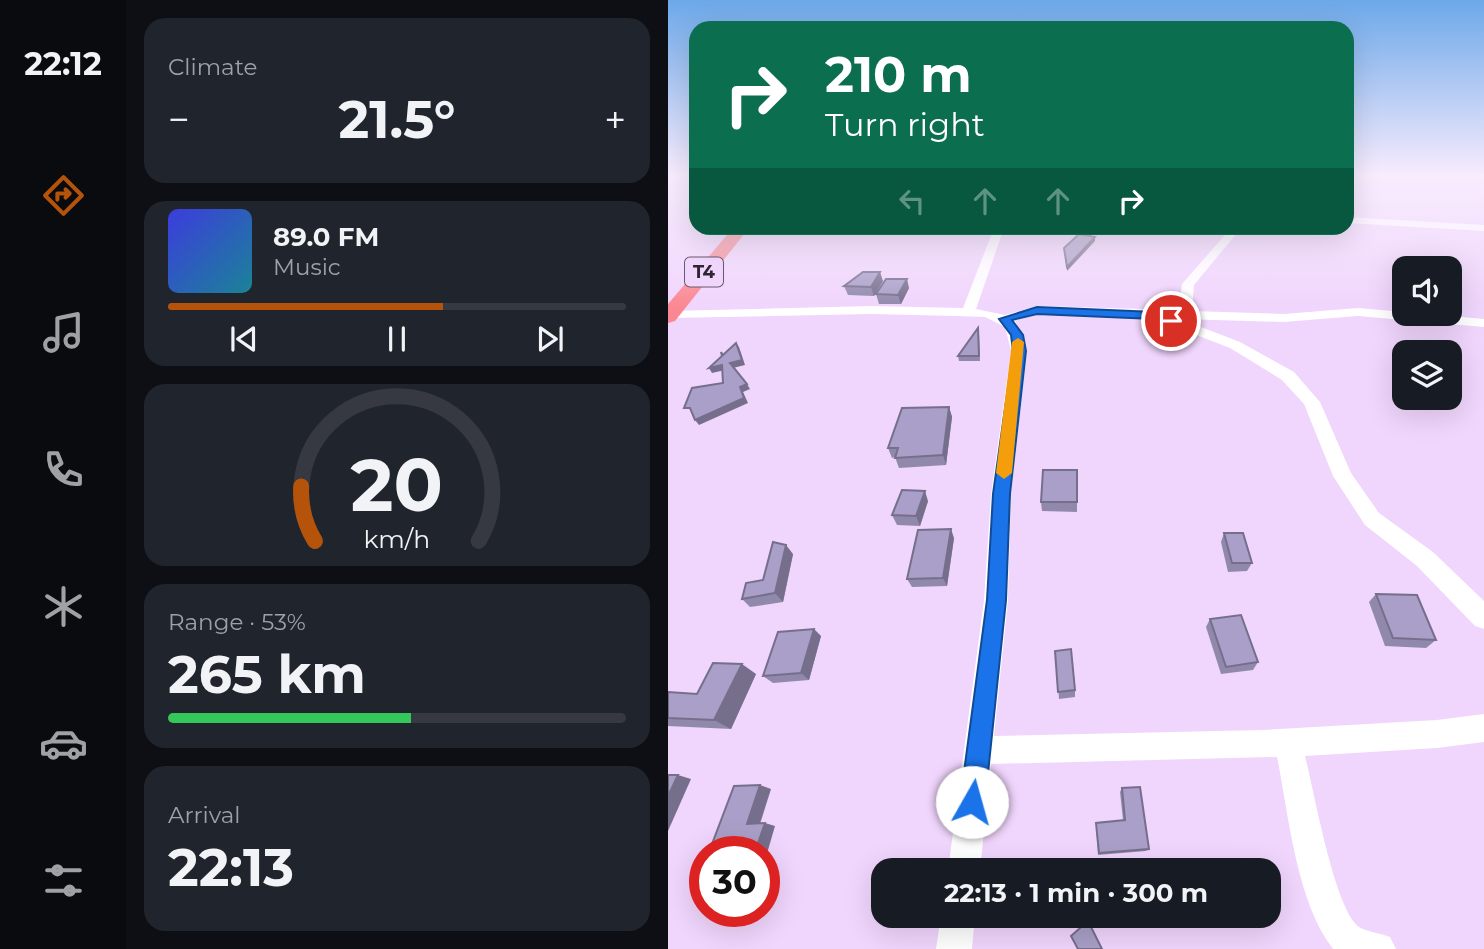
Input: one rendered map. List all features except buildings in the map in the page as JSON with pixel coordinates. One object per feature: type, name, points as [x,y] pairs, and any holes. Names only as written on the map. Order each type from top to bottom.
[{"type":"highway","name":"T4","points":[[669,316],[735,235]]},
{"type":"street","points":[[1354,220],[1484,228]]},
{"type":"street","points":[[968,312],[996,235]]},
{"type":"street","points":[[1185,316],[1188,284],[1231,235]]},
{"type":"street","points":[[669,316],[871,310],[968,312],[1005,319],[1037,310],[1185,316],[1320,317],[1358,312],[1484,323]]},
{"type":"street","points":[[1156,315],[1235,345],[1289,376],[1312,402],[1343,476],[1372,519],[1425,559],[1484,618]]},
{"type":"street","points":[[966,858],[996,600],[1001,494],[1019,351],[1017,335],[1005,319]]},
{"type":"street","points":[[979,750],[1109,750],[1162,746],[1228,748],[1484,728]]},
{"type":"street","points":[[1288,743],[1308,822],[1317,877],[1334,918],[1347,939],[1378,949]]},
{"type":"street","points":[[954,949],[956,928]]},
{"type":"slow traffic","points":[[1004,473],[1018,342]]},
{"type":"route","points":[[972,802],[996,600],[1001,494],[1019,351],[1017,335],[1005,319],[1037,310],[1156,315],[1171,321]]}]
